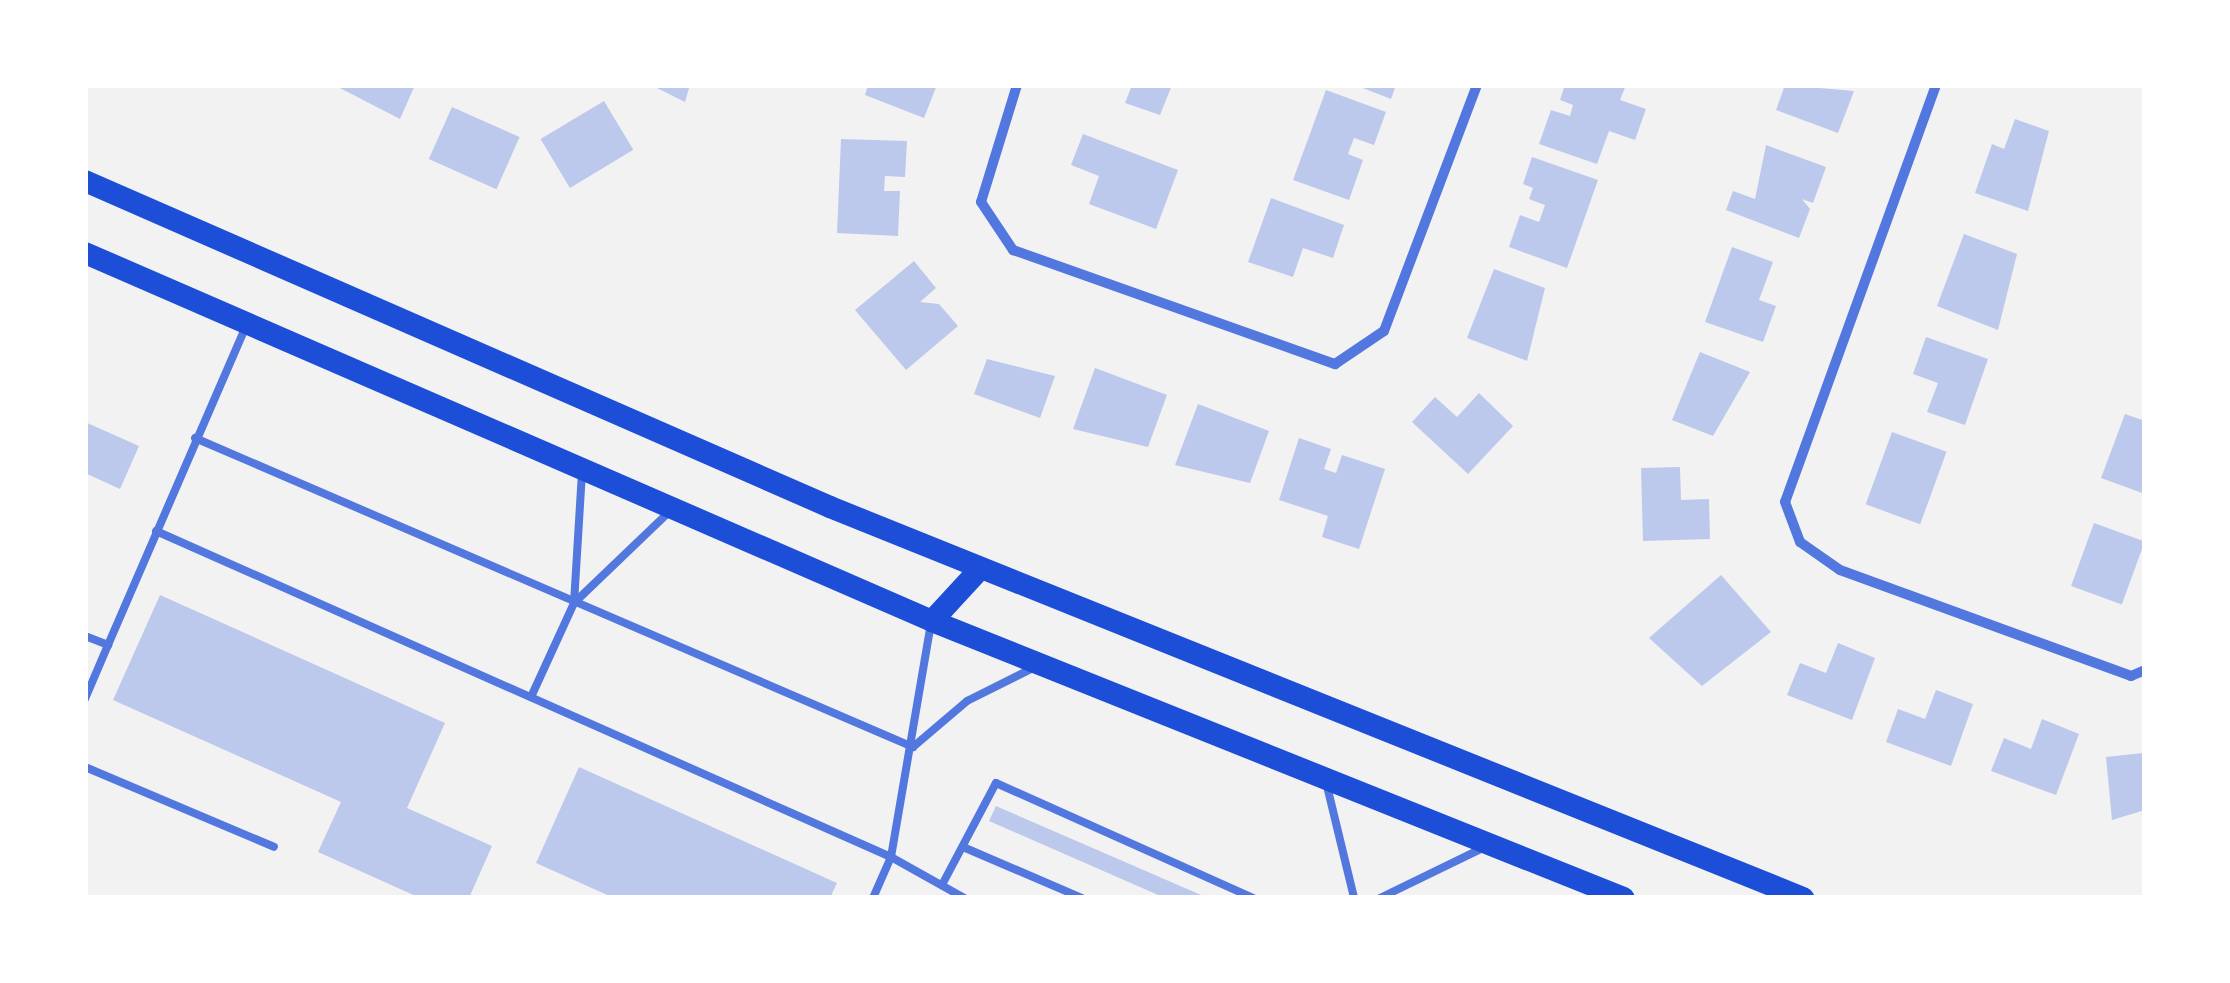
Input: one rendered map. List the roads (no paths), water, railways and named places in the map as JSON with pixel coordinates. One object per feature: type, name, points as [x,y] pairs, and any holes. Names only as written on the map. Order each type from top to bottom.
[{"type":"main road","points":[[85,182],[980,569],[1800,898]]},
{"type":"main road","points":[[85,253],[932,621],[1327,783],[1624,898]]},
{"type":"main road","points":[[932,621],[980,569]]},
{"type":"street","points":[[1018,85],[982,202],[1013,250],[1335,364],[1384,331],[1476,85]]},
{"type":"street","points":[[1936,85],[1785,502],[1800,542],[1840,570],[2131,676],[2145,670]]},
{"type":"lane","points":[[85,700],[247,323]]},
{"type":"lane","points":[[195,438],[913,747]]},
{"type":"lane","points":[[531,697],[574,603],[586,520],[582,468]]},
{"type":"lane","points":[[574,603],[673,509]]},
{"type":"lane","points":[[156,531],[891,856],[944,883],[964,898]]},
{"type":"lane","points":[[873,898],[891,856],[913,747],[917,668],[932,621]]},
{"type":"lane","points":[[85,636],[108,645]]},
{"type":"lane","points":[[913,747],[994,684],[1043,665]]},
{"type":"lane","points":[[85,766],[274,847]]},
{"type":"lane","points":[[944,883],[996,783],[1253,898]]},
{"type":"lane","points":[[1327,783],[1354,898]]},
{"type":"lane","points":[[1380,898],[1487,846]]},
{"type":"lane","points":[[962,847],[1082,898]]}]
